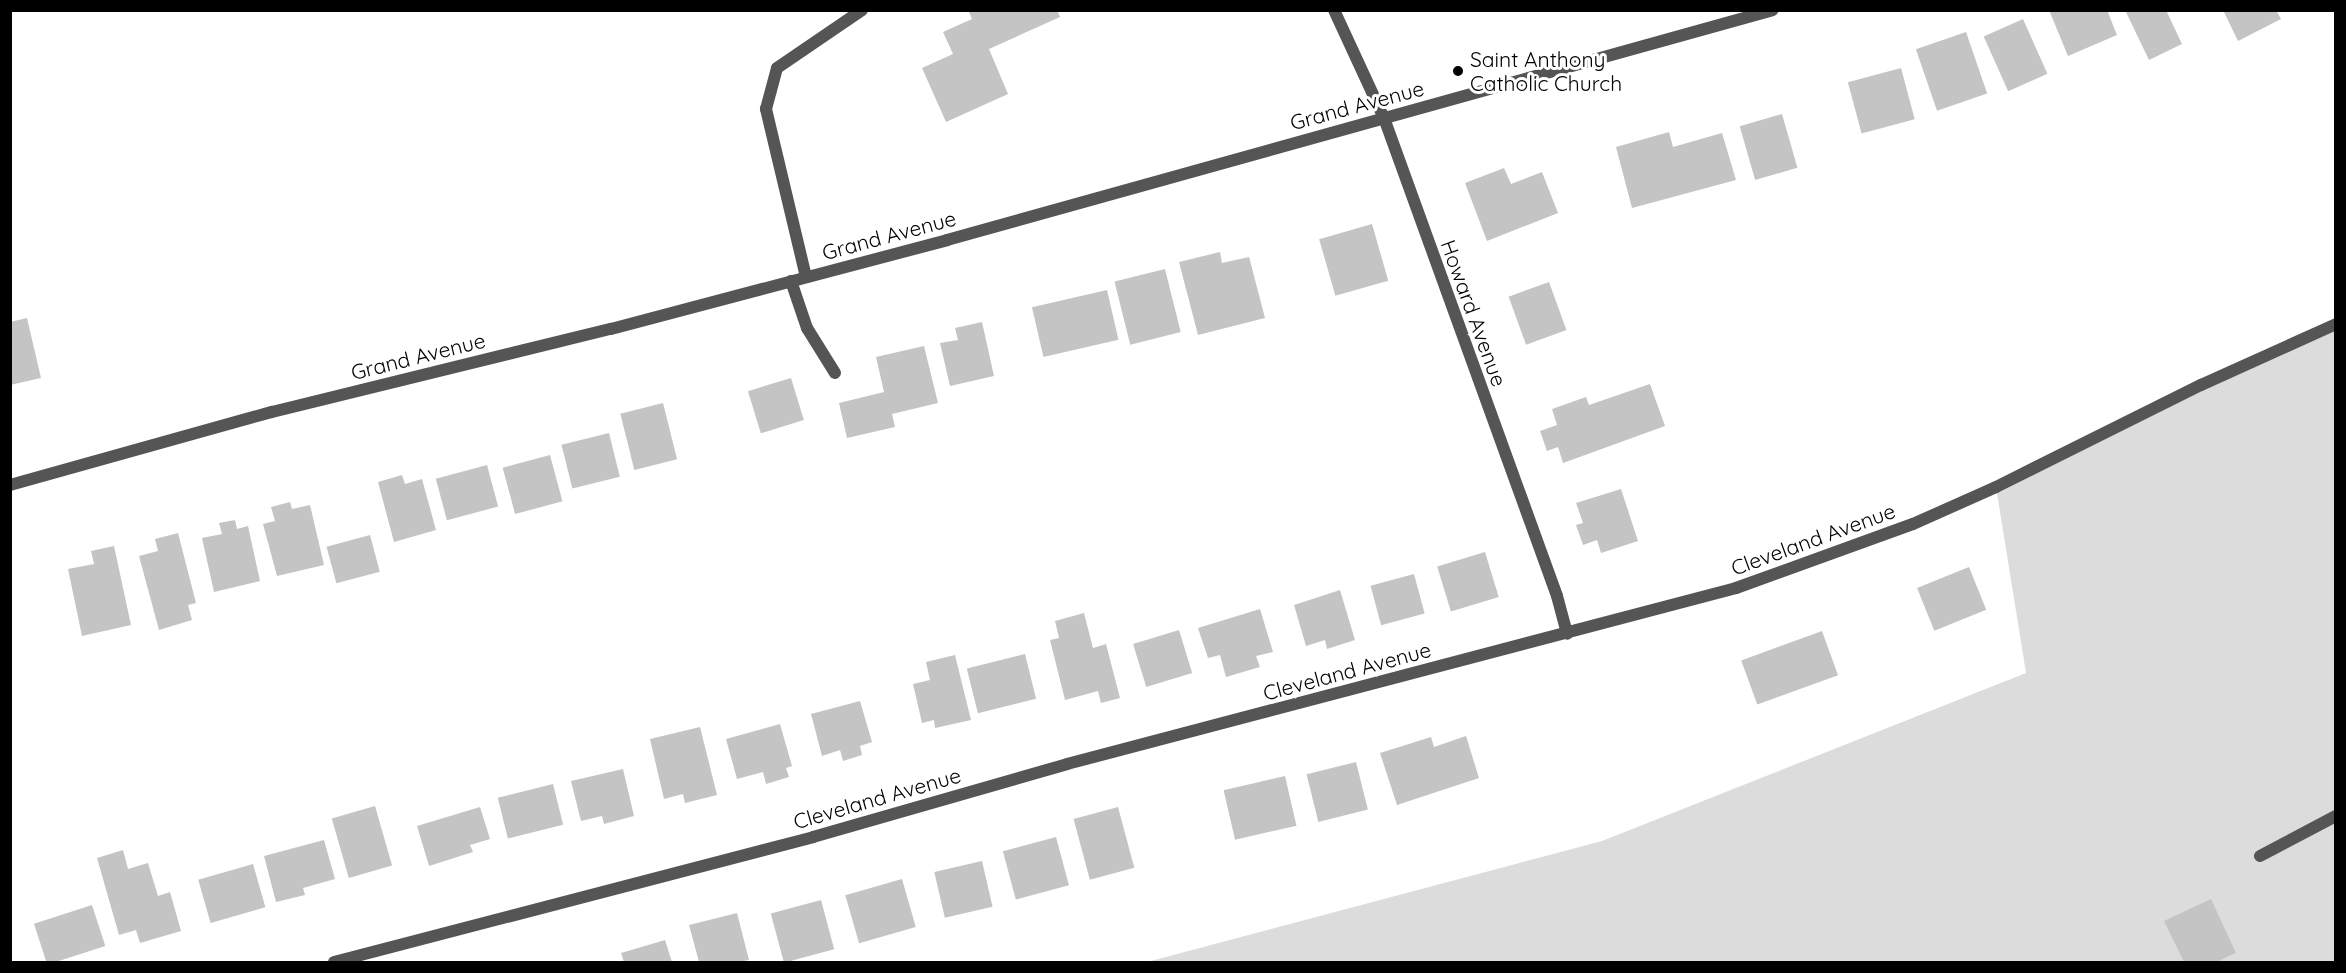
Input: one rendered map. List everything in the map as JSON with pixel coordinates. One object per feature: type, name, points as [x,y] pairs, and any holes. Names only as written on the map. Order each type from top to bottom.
[{"type":"street","points":[[806,277],[766,109],[777,68],[862,10]]},
{"type":"street","name":"Howard Avenue","points":[[1334,10],[1384,118],[1557,596],[1567,634]]},
{"type":"street","name":"Grand Avenue","points":[[10,484],[272,412],[806,277],[1773,10]]},
{"type":"street","points":[[791,281],[807,328],[835,373]]},
{"type":"street","name":"Cleveland Avenue","points":[[334,963],[813,837],[1067,764],[1736,588],[1913,524],[1996,487],[2200,386],[2336,324]]},
{"type":"street","points":[[2260,856],[2336,816]]},
{"type":"shaded area","points":[[2335,324],[2335,962],[1147,962],[1602,841],[2026,673],[1996,487]]},
{"type":"building","points":[[968,10],[1057,10],[1060,17],[989,49],[1008,94],[946,122],[922,68],[953,54],[943,32],[972,19]]},
{"type":"building","points":[[2049,10],[2107,10],[2117,35],[2068,56]]},
{"type":"building","points":[[2125,10],[2166,10],[2182,44],[2149,60]]},
{"type":"building","points":[[2223,10],[2276,10],[2281,19],[2238,41]]},
{"type":"building","points":[[2023,19],[2047,74],[2008,91],[1984,36]]},
{"type":"building","points":[[1966,32],[1987,93],[1937,111],[1916,49]]},
{"type":"building","points":[[1901,68],[1915,119],[1862,133],[1848,82]]},
{"type":"building","points":[[1782,114],[1797,168],[1755,180],[1740,126]]},
{"type":"building","points":[[1669,132],[1673,147],[1722,133],[1736,180],[1632,208],[1616,147]]},
{"type":"building","points":[[1504,168],[1511,184],[1542,172],[1558,213],[1487,241],[1465,183]]},
{"type":"building","points":[[1372,224],[1388,281],[1335,296],[1319,239]]},
{"type":"building","points":[[1220,252],[1222,263],[1249,257],[1265,318],[1198,335],[1179,262]]},
{"type":"building","points":[[1165,269],[1181,332],[1130,345],[1115,282]]},
{"type":"building","points":[[1549,282],[1566,330],[1526,345],[1509,297]]},
{"type":"building","points":[[1107,290],[1118,340],[1043,357],[1032,307]]},
{"type":"building","points":[[27,318],[41,378],[10,385],[10,322]]},
{"type":"building","points":[[982,322],[994,376],[950,386],[940,343],[958,340],[955,328]]},
{"type":"building","points":[[924,346],[938,403],[892,414],[895,427],[847,438],[839,403],[884,392],[876,357]]},
{"type":"building","points":[[791,378],[804,420],[761,433],[748,391]]},
{"type":"building","points":[[1650,384],[1665,426],[1563,463],[1558,447],[1547,451],[1540,431],[1557,425],[1552,409],[1586,397],[1589,405]]},
{"type":"building","points":[[663,403],[677,459],[634,470],[620,414]]},
{"type":"building","points":[[609,433],[620,477],[572,489],[561,445]]},
{"type":"building","points":[[550,455],[562,501],[515,514],[503,468]]},
{"type":"building","points":[[487,465],[498,507],[447,520],[436,479]]},
{"type":"building","points":[[402,475],[405,484],[422,479],[436,530],[394,542],[378,482]]},
{"type":"building","points":[[1621,489],[1638,541],[1601,553],[1597,540],[1583,545],[1576,525],[1583,523],[1576,503]]},
{"type":"building","points":[[290,502],[292,509],[310,505],[324,565],[277,576],[263,524],[275,521],[271,507]]},
{"type":"building","points":[[235,520],[237,529],[248,526],[260,581],[214,592],[202,538],[222,534],[219,523]]},
{"type":"building","points":[[178,533],[196,603],[188,605],[192,620],[159,630],[139,556],[158,551],[155,539]]},
{"type":"building","points":[[370,535],[380,572],[336,583],[327,547]]},
{"type":"building","points":[[114,546],[131,625],[82,636],[68,569],[94,564],[91,551]]},
{"type":"building","points":[[1485,552],[1499,597],[1451,612],[1437,567]]},
{"type":"building","points":[[1969,567],[1986,610],[1934,631],[1917,588]]},
{"type":"building","points":[[1414,574],[1425,614],[1381,625],[1371,586]]},
{"type":"building","points":[[1340,590],[1355,640],[1327,649],[1325,640],[1306,646],[1294,605]]},
{"type":"building","points":[[1260,609],[1273,652],[1256,656],[1260,667],[1226,677],[1220,655],[1208,658],[1198,628]]},
{"type":"building","points":[[1084,613],[1093,648],[1106,644],[1120,698],[1101,703],[1098,691],[1065,700],[1050,640],[1059,638],[1055,621]]},
{"type":"building","points":[[1179,630],[1192,673],[1146,687],[1133,644]]},
{"type":"building","points":[[1822,631],[1838,675],[1757,705],[1741,660]]},
{"type":"building","points":[[1025,654],[1036,699],[978,713],[967,669]]},
{"type":"building","points":[[955,655],[971,720],[935,728],[934,720],[922,723],[913,684],[930,680],[926,662]]},
{"type":"building","points":[[860,701],[872,742],[860,746],[862,755],[843,761],[840,750],[822,756],[811,714]]},
{"type":"building","points":[[780,724],[792,766],[786,768],[789,777],[766,784],[763,772],[737,779],[726,739]]},
{"type":"building","points":[[700,727],[717,795],[685,803],[683,794],[664,799],[650,739]]},
{"type":"building","points":[[1466,736],[1479,778],[1397,805],[1380,753],[1431,737],[1434,747]]},
{"type":"building","points":[[1356,762],[1368,810],[1318,822],[1307,774]]},
{"type":"building","points":[[623,769],[634,816],[604,824],[602,816],[581,821],[571,781]]},
{"type":"building","points":[[1285,776],[1296,826],[1235,840],[1224,790]]},
{"type":"building","points":[[553,784],[563,825],[508,839],[498,798]]},
{"type":"building","points":[[375,806],[392,866],[349,878],[332,818]]},
{"type":"building","points":[[480,807],[490,839],[470,845],[473,852],[429,866],[417,826]]},
{"type":"building","points":[[1118,807],[1134,868],[1090,880],[1074,819]]},
{"type":"building","points":[[1056,837],[1069,885],[1016,900],[1003,851]]},
{"type":"building","points":[[324,840],[335,879],[303,888],[305,895],[276,902],[264,856]]},
{"type":"building","points":[[123,850],[128,869],[148,863],[158,896],[170,892],[181,931],[140,943],[136,930],[119,935],[97,858]]},
{"type":"building","points":[[982,861],[993,907],[945,918],[934,872]]},
{"type":"building","points":[[253,864],[265,907],[211,923],[198,880]]},
{"type":"building","points":[[902,879],[916,927],[859,943],[845,895]]},
{"type":"building","points":[[2211,899],[2236,953],[2216,962],[2184,962],[2164,921]]},
{"type":"building","points":[[821,900],[834,949],[784,962],[771,913]]},
{"type":"building","points":[[92,905],[105,946],[56,962],[46,962],[34,924]]},
{"type":"building","points":[[737,913],[749,960],[699,962],[689,925]]},
{"type":"building","points":[[665,940],[672,962],[624,962],[621,953]]},
{"type":"place","name":"Saint Anthony Catholic Church","points":[[1458,71]]}]
